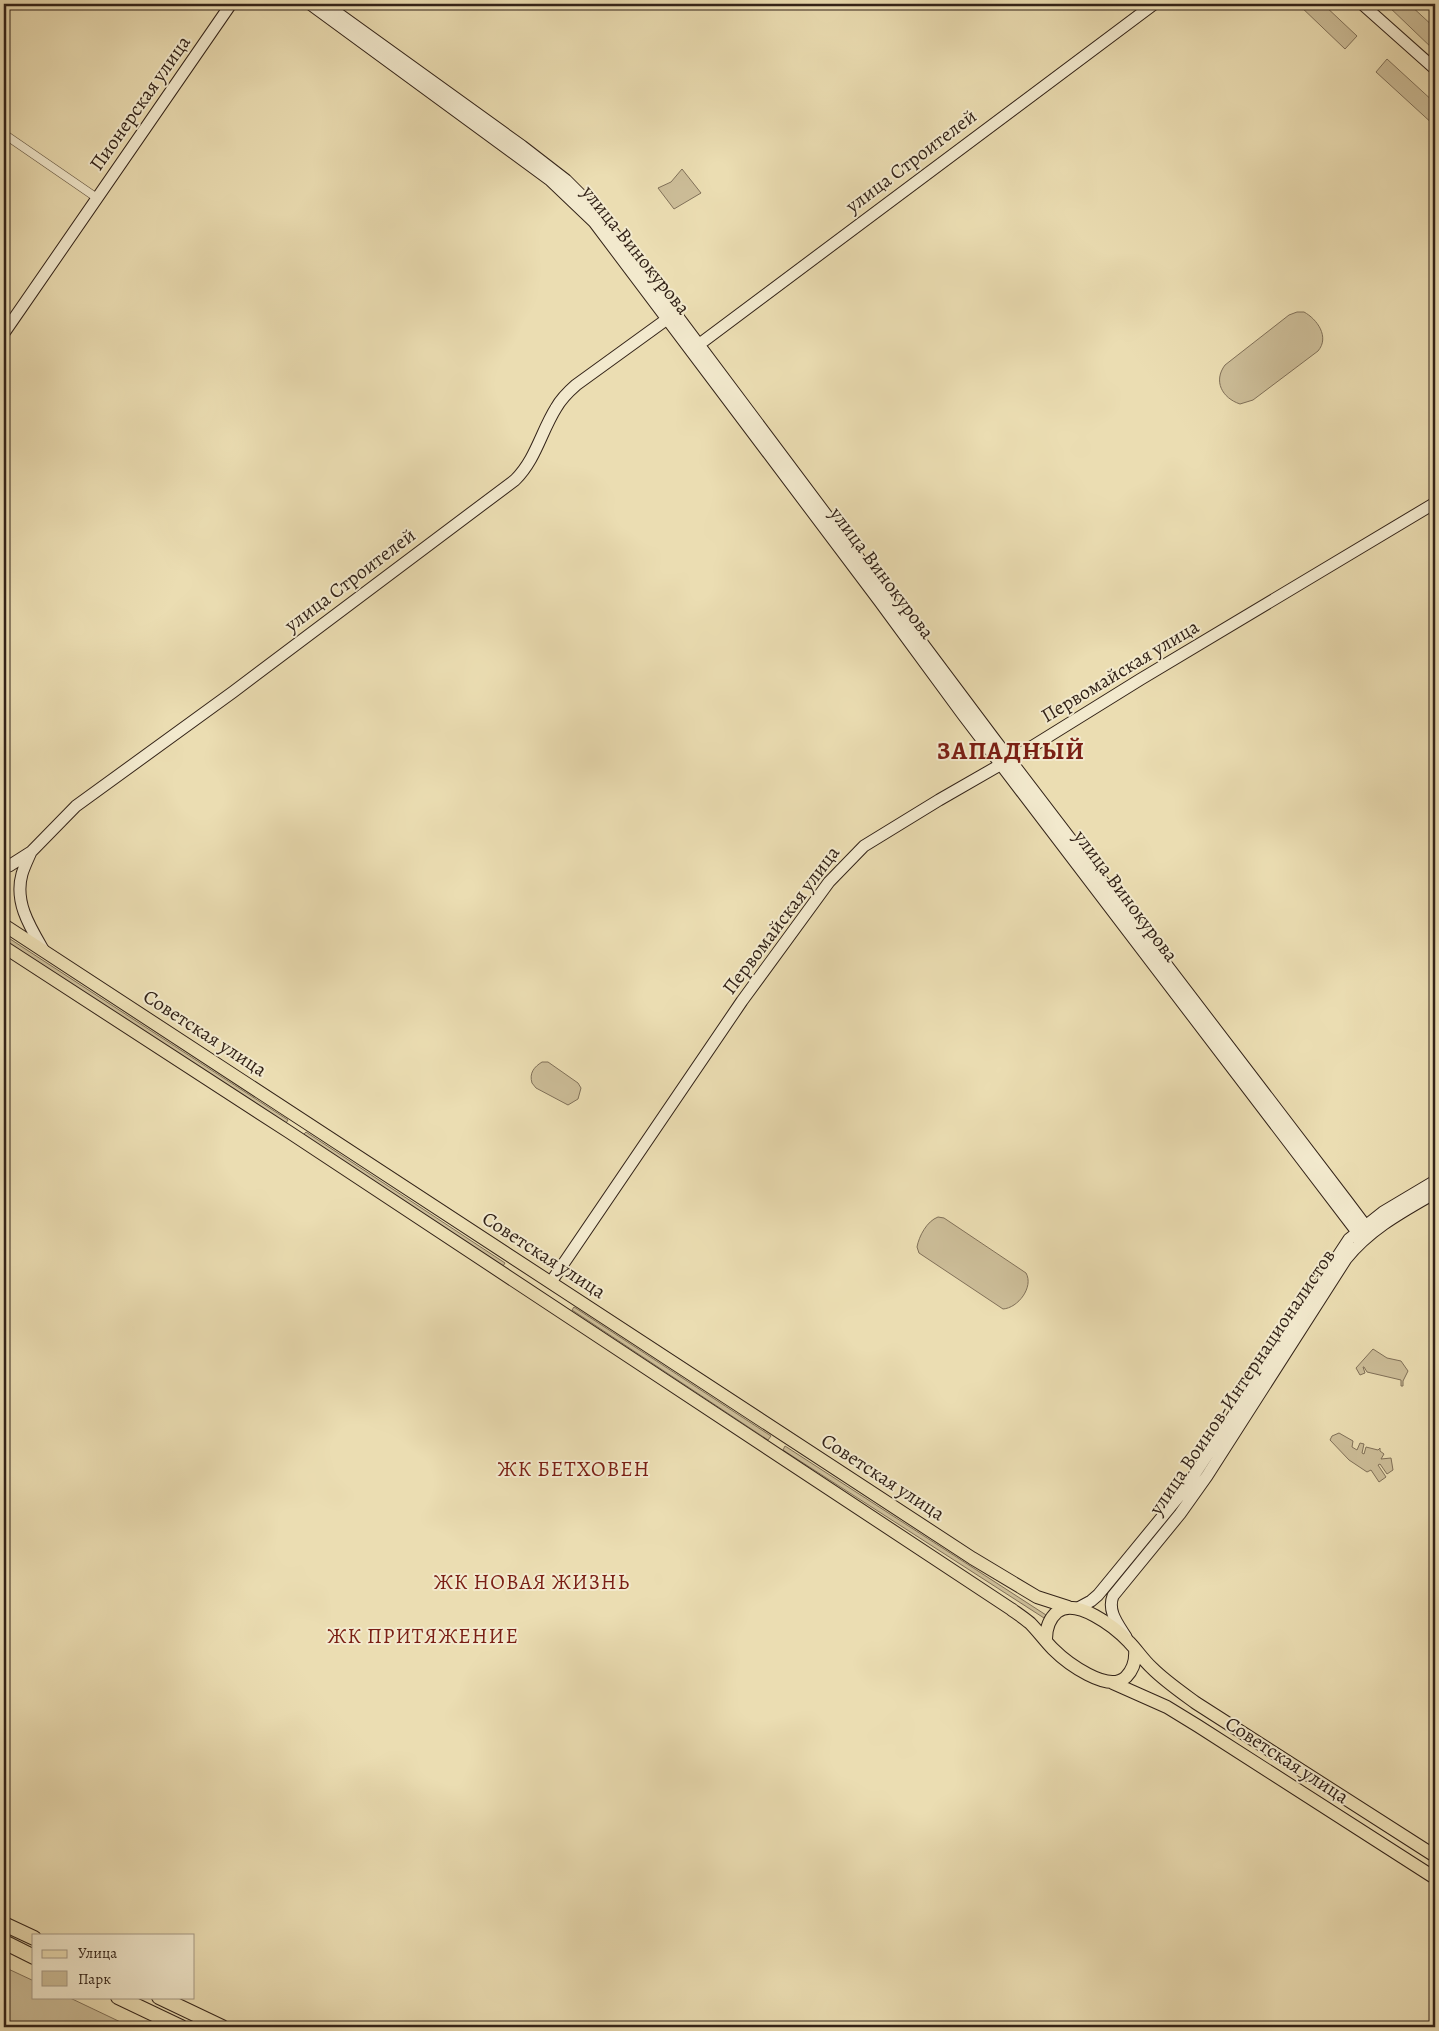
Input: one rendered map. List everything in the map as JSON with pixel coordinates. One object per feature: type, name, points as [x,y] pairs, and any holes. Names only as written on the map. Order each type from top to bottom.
[{"type":"highway","points":[[4,1924],[32,1937]]},
{"type":"highway","points":[[4,1942],[32,1956]]},
{"type":"highway","points":[[120,1998],[181,2027]]},
{"type":"highway","points":[[161,1998],[222,2027]]},
{"type":"main road","name":"Пионерская улица","points":[[4,333],[231,4]]},
{"type":"main road","name":"улица Винокурова","points":[[310,4],[441,93]]},
{"type":"main road","name":"улица Винокурова","points":[[325,4],[441,93],[543,175],[578,204],[594,222],[695,347],[832,530],[963,714],[1006,762],[1363,1231]]},
{"type":"main road","name":"улица Строителей","points":[[695,347],[1154,4]]},
{"type":"main road","points":[[1362,4],[1435,69]]},
{"type":"main road","name":"улица Строителей","points":[[4,867],[9,866],[31,852],[76,806],[233,692],[515,480],[526,469],[555,409],[564,396],[576,384],[671,316]]},
{"type":"main road","name":"Первомайская улица","points":[[540,1297],[742,1001],[834,876],[864,846],[1435,503]]},
{"type":"main road","name":"улица Строителей","points":[[31,852],[22,874],[21,904],[27,923],[44,951]]},
{"type":"main road","name":"Советская улица","points":[[4,925],[1024,1590],[1050,1602],[1073,1607],[1119,1632],[1152,1668],[1196,1703],[1435,1856]]},
{"type":"main road","name":"Советская улица","points":[[4,947],[289,1132],[1012,1609],[1046,1639],[1061,1656],[1090,1676],[1113,1683],[1167,1707],[1435,1878]]},
{"type":"main road","points":[[289,1132],[299,1117]]},
{"type":"main road","name":"улица Воинов-Интернационалистов","points":[[1073,1607],[1091,1601],[1098,1595],[1185,1489],[1243,1410],[1346,1260],[1363,1231],[1435,1181]]},
{"type":"main road","name":"улица Воинов-Интернационалистов","points":[[1363,1231],[1435,1192]]},
{"type":"main road","name":"улица Воинов-Интернационалистов","points":[[1132,1646],[1113,1615],[1110,1607],[1113,1596],[1180,1514],[1207,1476],[1243,1410]]},
{"type":"main road","points":[[772,1450],[783,1433]]},
{"type":"main road","points":[[1046,1639],[1046,1630],[1053,1616],[1060,1610],[1073,1607]]},
{"type":"main road","points":[[1113,1683],[1126,1677],[1130,1671],[1136,1658],[1132,1646]]},
{"type":"street","name":"Пионерская улица","points":[[4,134],[97,198]]},
{"type":"green space","points":[[1298,4],[1323,4],[1357,36],[1345,49]]},
{"type":"green space","points":[[1386,4],[1409,4],[1435,28],[1435,51]]},
{"type":"green space","points":[[1387,59],[1435,103],[1435,126],[1376,72]]},
{"type":"green space","points":[[682,169],[701,193],[674,209],[658,188],[671,182]]},
{"type":"green space","points":[[1304,312],[1313,319],[1322,334],[1323,340],[1318,351],[1253,400],[1240,404],[1228,398],[1220,383],[1221,371],[1225,365],[1289,315]]},
{"type":"green space","points":[[4,935],[288,1120],[286,1123],[4,940]]},
{"type":"green space","points":[[542,1062],[548,1062],[578,1083],[581,1088],[578,1099],[568,1105],[536,1088],[532,1083],[532,1073]]},
{"type":"green space","points":[[306,1132],[505,1263],[503,1266],[303,1135]]},
{"type":"green space","points":[[938,1217],[944,1218],[1026,1273],[1028,1284],[1019,1301],[1009,1308],[1003,1309],[919,1253],[917,1247],[922,1234],[927,1225]]},
{"type":"green space","points":[[574,1307],[771,1436],[768,1440],[572,1310]]},
{"type":"green space","points":[[1373,1349],[1387,1358],[1401,1361],[1408,1371],[1403,1381],[1403,1386],[1401,1386],[1401,1380],[1367,1372],[1364,1367],[1365,1373],[1360,1375],[1356,1368]]},
{"type":"green space","points":[[1339,1433],[1353,1441],[1352,1447],[1357,1450],[1360,1443],[1364,1444],[1362,1453],[1364,1454],[1366,1447],[1378,1450],[1380,1448],[1380,1451],[1384,1454],[1381,1459],[1391,1458],[1393,1470],[1387,1474],[1380,1464],[1378,1465],[1386,1477],[1379,1482],[1371,1470],[1367,1472],[1349,1460],[1330,1440],[1332,1436]]},
{"type":"green space","points":[[785,1446],[1046,1615],[1044,1618],[783,1450]]},
{"type":"green space","points":[[4,1967],[32,1980],[32,1998],[70,1998],[131,2027],[4,2027]]},
{"type":"district","name":"ЗАПАДНЫЙ","points":[[1011,751]]},
{"type":"district","name":"ЖК БЕТХОВЕН","points":[[574,1469]]},
{"type":"district","name":"ЖК НОВАЯ ЖИЗНЬ","points":[[532,1582]]},
{"type":"district","name":"ЖК ПРИТЯЖЕНИЕ","points":[[423,1636]]}]
